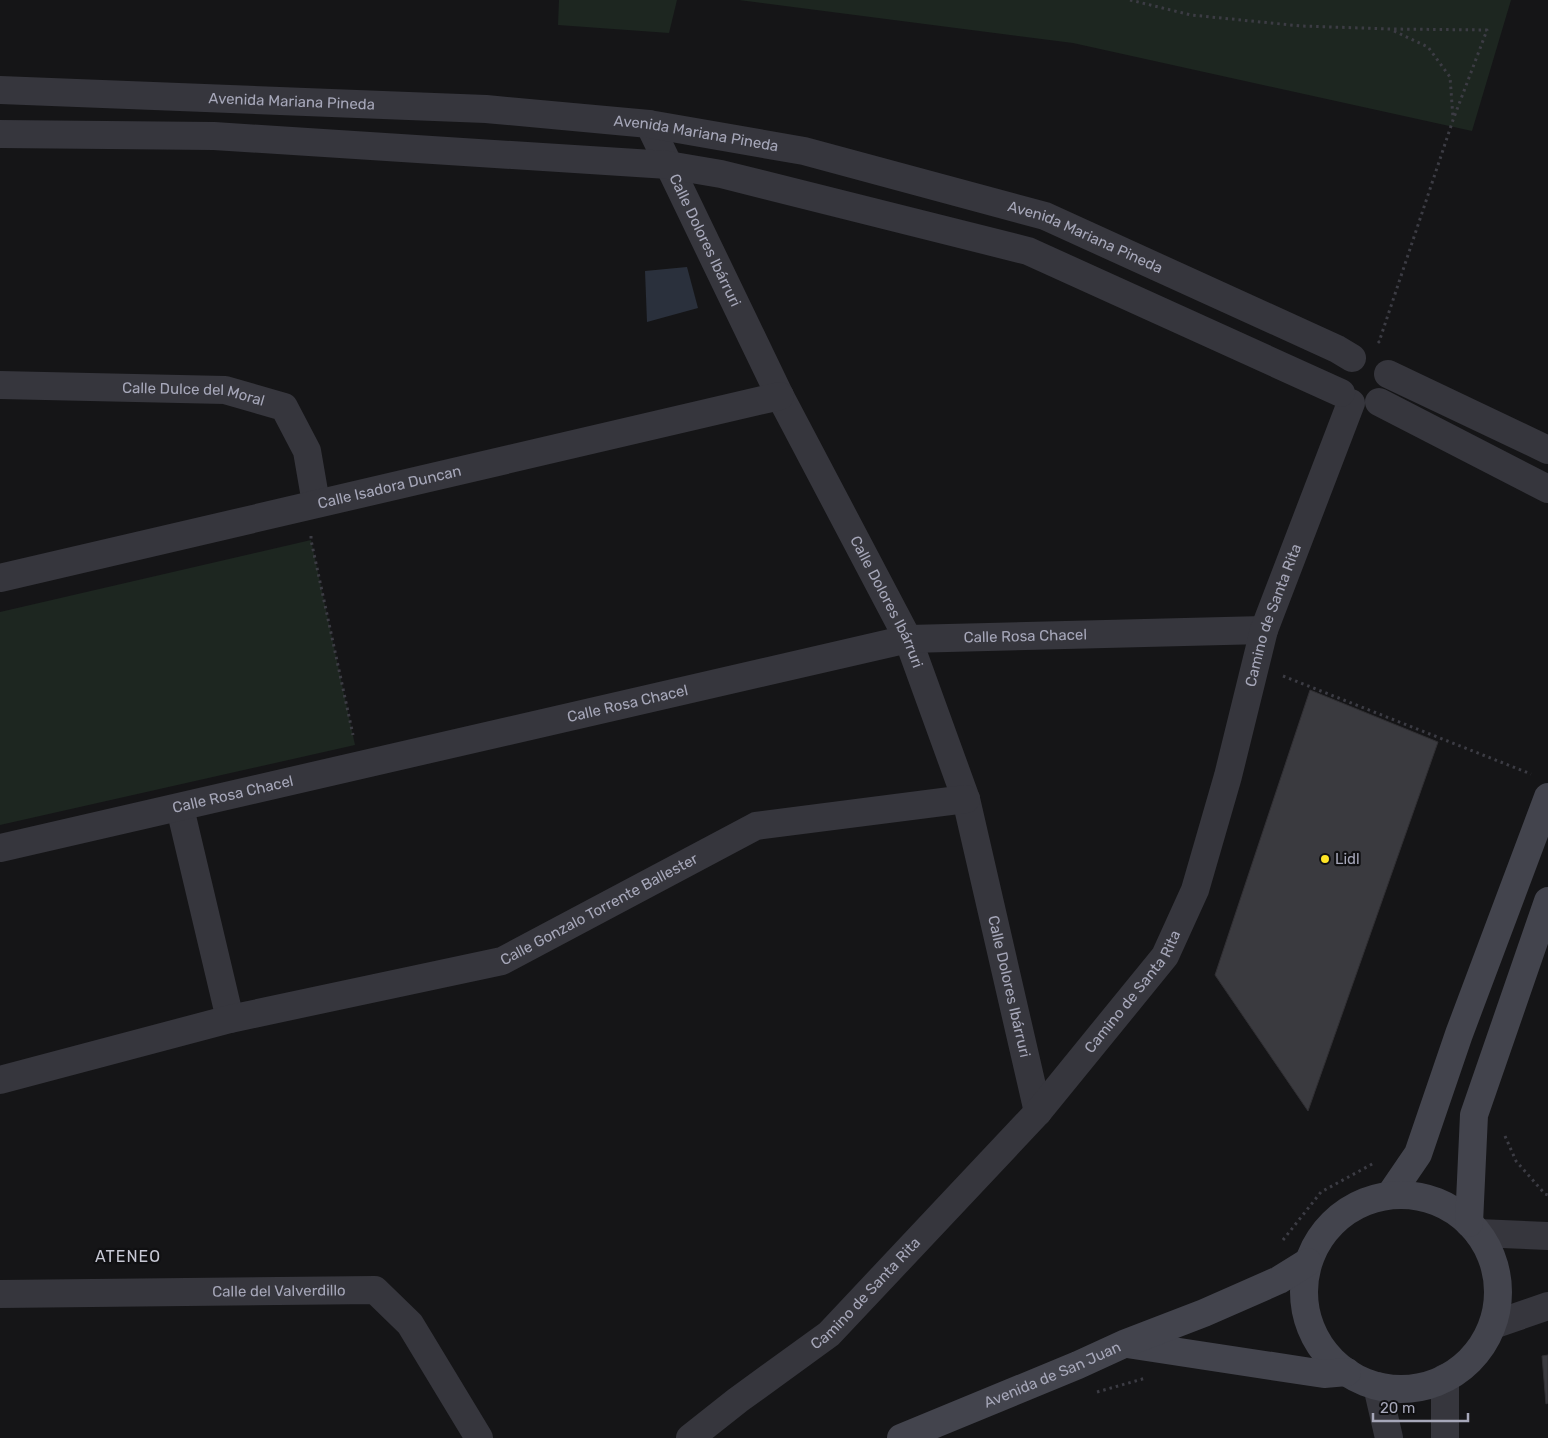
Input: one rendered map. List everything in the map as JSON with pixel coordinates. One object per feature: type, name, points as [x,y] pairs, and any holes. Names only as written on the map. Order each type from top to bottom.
[{"type":"main road","points":[[1390,1195],[1418,1154],[1459,1034],[1548,797]]},
{"type":"main road","points":[[1473,1228],[1474,1115],[1548,901]]},
{"type":"main road","points":[[1390,1195],[1419,1196],[1446,1206],[1473,1228],[1490,1253],[1497,1277],[1498,1301],[1493,1325],[1482,1346],[1466,1364],[1445,1378],[1423,1386],[1400,1389],[1377,1386],[1347,1372],[1328,1356],[1314,1335],[1305,1312],[1303,1287],[1308,1262],[1320,1237],[1339,1217],[1363,1202],[1390,1195]]},
{"type":"main road","name":"Avenida de San Juan","points":[[901,1438],[1078,1365],[1126,1343],[1204,1313],[1279,1280],[1308,1262]]},
{"type":"main road","points":[[1126,1343],[1324,1374],[1347,1372]]},
{"type":"street","name":"Avenida Mariana Pineda","points":[[0,90],[486,109],[649,124],[804,151],[1045,216],[1337,349],[1352,358]]},
{"type":"street","name":"Calle Dolores Ibárruri","points":[[649,124],[780,396],[908,639],[966,799],[1038,1112]]},
{"type":"street","points":[[0,134],[214,136],[668,165],[721,174],[1028,251],[1362,406],[1379,402],[1389,387],[1388,374],[1382,363],[1376,358],[1360,355],[1352,358],[1340,369],[1338,376],[1346,398]]},
{"type":"street","points":[[1388,374],[1548,450]]},
{"type":"street","name":"Calle Dulce del Moral","points":[[0,385],[225,390],[284,407],[307,451],[316,503]]},
{"type":"street","name":"Calle Isadora Duncan","points":[[0,578],[780,396]]},
{"type":"street","name":"Camino de Santa Rita","points":[[690,1438],[738,1400],[829,1334],[1038,1112],[1165,956],[1195,890],[1228,776],[1264,630],[1346,398]]},
{"type":"street","points":[[1379,402],[1548,489]]},
{"type":"street","name":"Calle Rosa Chacel","points":[[0,848],[908,639],[1264,630]]},
{"type":"street","name":"Calle Gonzalo Torrente Ballester","points":[[0,1080],[230,1019],[502,960],[756,826],[966,799]]},
{"type":"street","points":[[180,808],[230,1019]]},
{"type":"street","points":[[1473,1228],[1548,1236]]},
{"type":"street","name":"Calle del Valverdillo","points":[[0,1294],[375,1290],[410,1324],[479,1438]]},
{"type":"street","points":[[1493,1325],[1548,1306]]},
{"type":"street","points":[[1445,1378],[1445,1438]]},
{"type":"street","points":[[1377,1386],[1389,1438]]},
{"type":"path","points":[[1130,0],[1191,15],[1301,26],[1487,30],[1453,120],[1379,342],[1371,338]]},
{"type":"path","points":[[1391,29],[1428,47],[1450,77],[1453,120]]},
{"type":"path","points":[[316,503],[311,540],[355,745],[362,766]]},
{"type":"path","points":[[1255,665],[1531,774]]},
{"type":"path","points":[[1504,1133],[1516,1161],[1548,1195]]},
{"type":"path","points":[[1280,1243],[1321,1192],[1377,1162]]},
{"type":"shaded area","points":[[559,0],[677,0],[669,33],[558,25]]},
{"type":"shaded area","points":[[739,0],[1511,0],[1472,131],[1073,43]]},
{"type":"shaded area","points":[[311,540],[355,745],[0,825],[0,612]]},
{"type":"water","points":[[687,267],[698,308],[647,322],[645,271]]},
{"type":"building","name":"Lidl","points":[[1310,690],[1438,742],[1308,1111],[1215,975]]},
{"type":"building","points":[[1548,1355],[1548,1403],[1546,1404],[1542,1356]]},
{"type":"place","name":"Lidl","points":[[1325,859]]},
{"type":"district","name":"ATENEO","points":[[128,1256]]}]
